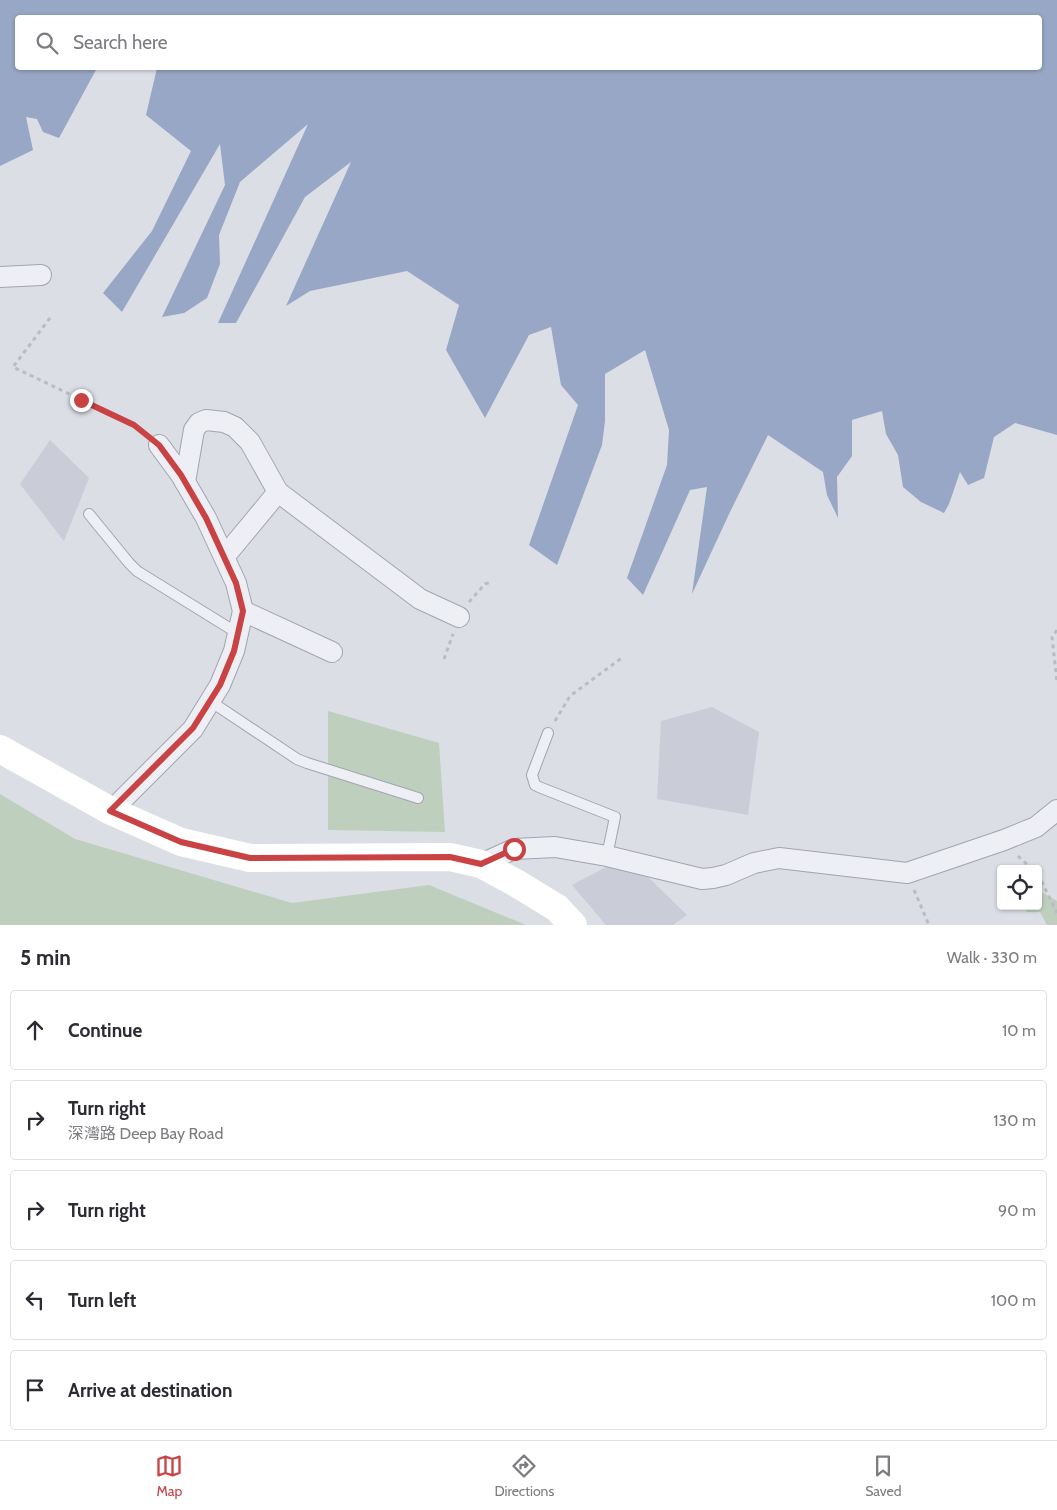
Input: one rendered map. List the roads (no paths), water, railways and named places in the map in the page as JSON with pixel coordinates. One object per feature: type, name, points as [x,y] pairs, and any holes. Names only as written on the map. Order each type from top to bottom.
[{"type":"street","points":[[0,277],[41,275]]},
{"type":"street","points":[[185,482],[194,430],[199,423],[206,420],[224,422],[236,427],[250,442],[278,492],[420,599],[458,617]]},
{"type":"street","points":[[110,811],[193,728],[220,685],[238,634],[243,611],[236,583],[206,518],[185,482],[159,445]]},
{"type":"street","points":[[225,556],[278,492]]},
{"type":"street","points":[[243,611],[332,652]]},
{"type":"street","points":[[0,749],[110,811],[181,842],[250,858],[450,857],[481,864],[557,908],[573,925]]},
{"type":"street","points":[[481,864],[514,849],[555,847],[607,856],[702,879],[726,875],[754,863],[779,858],[908,873],[1036,827],[1057,810]]},
{"type":"lane","points":[[90,514],[137,571],[238,634]]},
{"type":"lane","points":[[210,701],[297,759],[418,798]]},
{"type":"lane","points":[[548,733],[532,775],[534,782],[539,787],[615,817],[607,856]]},
{"type":"water","points":[[0,0],[1057,0],[1057,435],[1015,423],[994,437],[984,478],[968,485],[960,472],[944,513],[921,502],[903,487],[898,455],[886,434],[882,411],[852,420],[852,456],[837,477],[838,518],[827,495],[823,472],[768,435],[692,594],[707,487],[690,490],[643,595],[627,578],[667,465],[669,430],[645,350],[605,374],[605,421],[602,445],[557,565],[529,545],[578,405],[561,385],[551,327],[529,335],[485,418],[446,350],[459,305],[407,271],[310,291],[286,306],[351,162],[305,197],[236,323],[218,323],[308,124],[240,182],[219,235],[220,264],[207,298],[184,313],[162,317],[225,185],[220,144],[122,312],[103,293],[152,231],[191,151],[146,115],[157,70],[1042,70],[1042,15],[15,15],[15,70],[96,70],[59,138],[43,132],[37,119],[26,117],[33,150],[0,166]]}]
